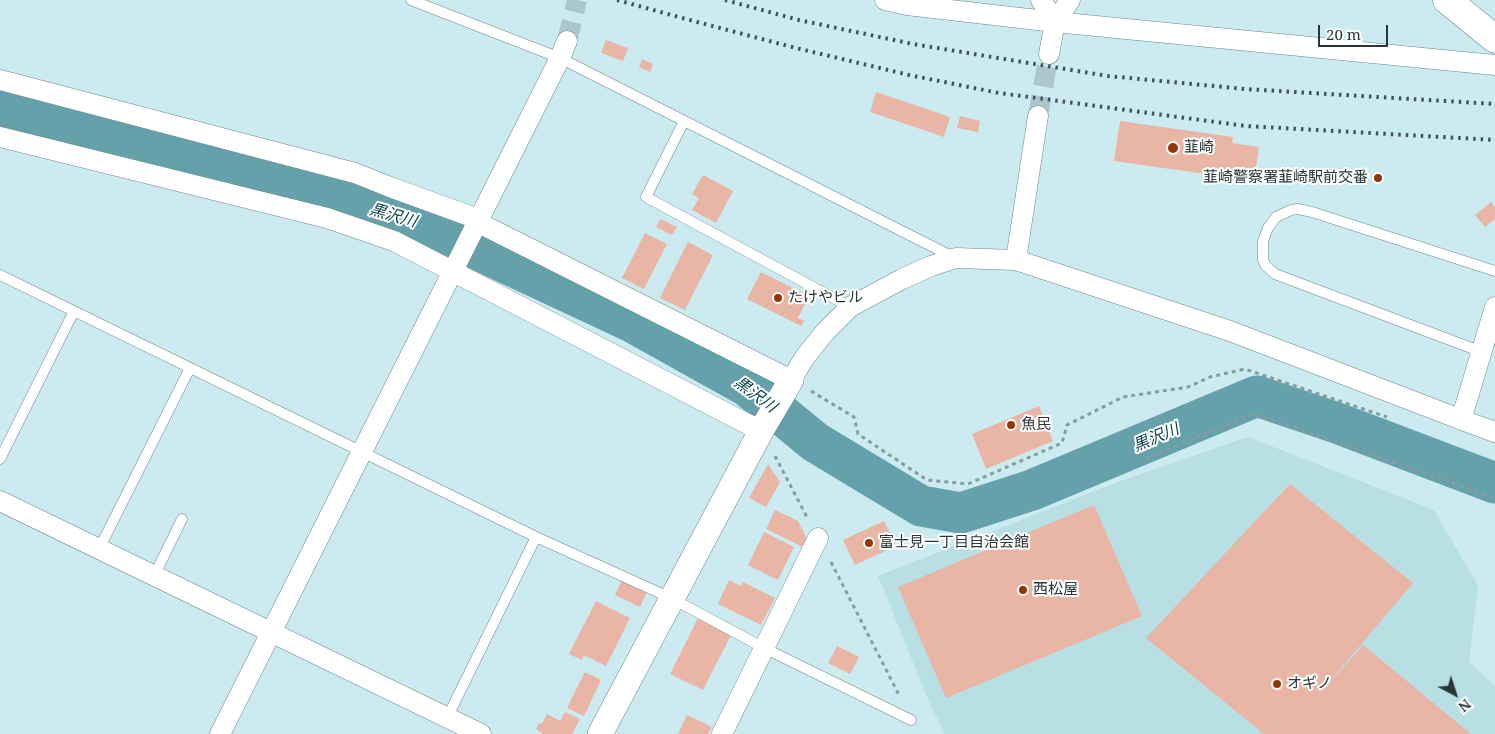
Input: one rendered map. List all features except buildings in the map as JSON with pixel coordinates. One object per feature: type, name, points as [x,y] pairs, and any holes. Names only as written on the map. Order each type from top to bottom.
[{"type":"main road","points":[[1447,0],[1495,39]]},
{"type":"street","points":[[885,0],[907,5],[1055,22],[1495,65]]},
{"type":"street","points":[[1041,0],[1055,22]]},
{"type":"street","points":[[1049,54],[1055,22],[1070,0]]},
{"type":"street","points":[[220,734],[564,50]]},
{"type":"street","points":[[0,80],[356,173],[478,220],[791,380]]},
{"type":"street","points":[[1016,260],[1038,116]]},
{"type":"street","points":[[0,137],[327,218],[394,240],[762,431]]},
{"type":"street","points":[[600,734],[762,431],[806,357],[825,332],[850,308],[902,279],[931,266],[956,258],[1016,260],[1230,331],[1495,432]]},
{"type":"street","points":[[1460,420],[1495,307]]},
{"type":"street","points":[[0,501],[481,734]]},
{"type":"street","points":[[722,734],[818,538]]},
{"type":"lane","points":[[411,0],[564,50],[684,121],[956,258]]},
{"type":"lane","points":[[684,121],[646,197],[850,308]]},
{"type":"lane","points":[[1482,352],[1275,274],[1266,266],[1263,260],[1263,241],[1268,228],[1276,218],[1291,210],[1298,209],[1495,271]]},
{"type":"lane","points":[[0,275],[536,537],[672,598],[764,648],[911,720]]},
{"type":"lane","points":[[0,459],[74,311]]},
{"type":"lane","points":[[99,549],[190,368]]},
{"type":"lane","points":[[154,576],[182,519]]},
{"type":"lane","points":[[447,718],[536,537]]},
{"type":"path","points":[[791,380],[854,417],[858,434],[927,480],[968,484],[1062,443],[1067,425],[1123,397],[1188,388],[1210,377],[1245,369],[1388,417]]},
{"type":"path","points":[[1145,459],[1253,414],[1495,499]]},
{"type":"path","points":[[762,431],[911,720]]},
{"type":"shaded area","points":[[1248,437],[1434,510],[1478,586],[1469,662],[1495,686],[1495,734],[945,734],[929,702],[878,576],[1118,482]]},
{"type":"waterway","name":"黒沢川","points":[[0,110],[416,221],[634,323],[747,386],[815,442],[921,506],[961,513],[1032,490],[1257,396],[1337,423],[1495,483]]},
{"type":"tunnel","points":[[567,41],[577,0]]},
{"type":"tunnel","points":[[1038,116],[1049,54]]},
{"type":"railway","points":[[617,0],[796,48],[909,75],[999,93],[1246,126],[1495,140]]},
{"type":"railway","points":[[725,0],[799,20],[913,44],[1108,76],[1245,89],[1495,104]]},
{"type":"place","name":"韮崎","points":[[1173,148]]},
{"type":"place","name":"韮崎警察署韮崎駅前交番","points":[[1378,178]]},
{"type":"place","name":"たけやビル","points":[[778,298]]},
{"type":"place","name":"魚民","points":[[1011,425]]},
{"type":"place","name":"富士見一丁目自治会館","points":[[869,543]]},
{"type":"place","name":"西松屋","points":[[1023,590]]},
{"type":"place","name":"オギノ","points":[[1277,684]]}]
